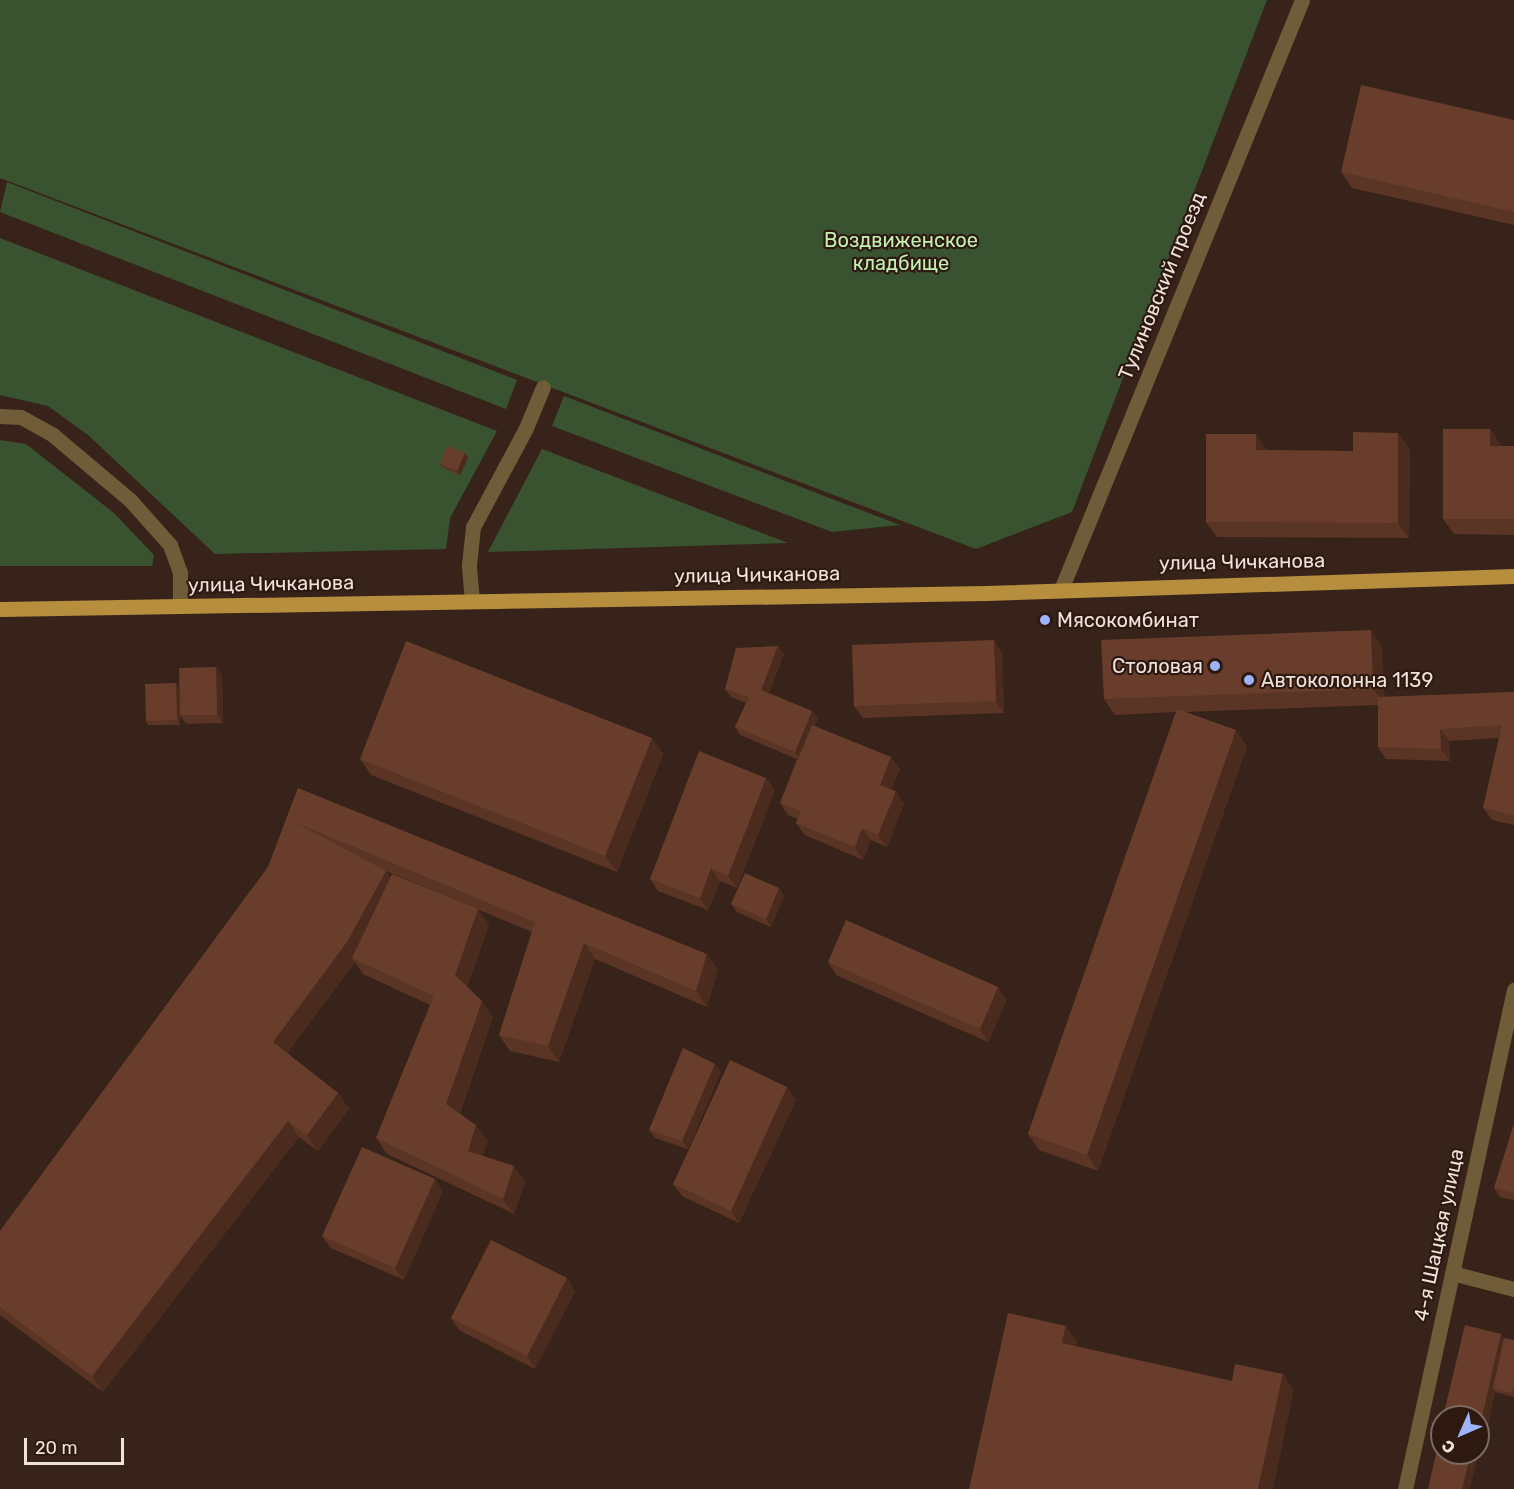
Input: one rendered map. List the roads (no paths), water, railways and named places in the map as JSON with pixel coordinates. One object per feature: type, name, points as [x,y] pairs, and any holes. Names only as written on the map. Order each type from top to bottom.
[{"type":"main road","name":"улица Чичканова","points":[[0,609],[974,593],[1062,587],[1514,576]]},
{"type":"street","name":"Тулиновский проезд","points":[[1062,587],[1302,0]]},
{"type":"street","points":[[472,601],[469,565],[473,526],[526,428],[543,387]]},
{"type":"street","points":[[0,416],[21,417],[53,435],[131,501],[170,545],[180,572],[180,606]]},
{"type":"street","name":"4-я Шацкая улица","points":[[1405,1489],[1514,990]]},
{"type":"street","points":[[1452,1273],[1514,1288]]},
{"type":"place","name":"Мясокомбинат","points":[[1045,620]]},
{"type":"place","name":"Столовая","points":[[1215,666]]},
{"type":"place","name":"Автоколонна 1139","points":[[1249,680]]},
{"type":"park label","name":"Воздвиженское кладбище","points":[[901,252]]}]
